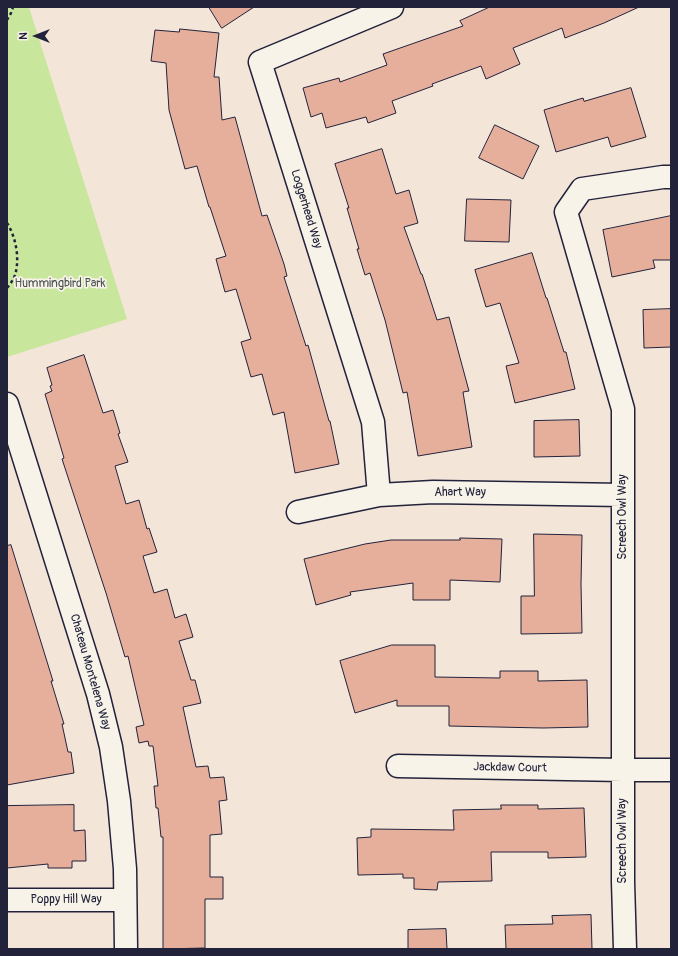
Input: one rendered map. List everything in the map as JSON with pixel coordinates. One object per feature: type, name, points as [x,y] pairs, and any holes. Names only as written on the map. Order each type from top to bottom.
[{"type":"street","name":"Loggerhead Way","points":[[379,495],[373,422],[260,62],[392,7]]},
{"type":"street","name":"Screech Owl Way","points":[[625,949],[623,882],[623,409],[566,212],[582,188],[671,177]]},
{"type":"street","name":"Chateau Montelena Way","points":[[7,404],[100,702],[111,747],[119,801],[125,869],[126,949]]},
{"type":"street","name":"Ahart Way","points":[[298,512],[379,495],[433,492],[623,495]]},
{"type":"street","name":"Jackdaw Court","points":[[398,766],[671,770]]},
{"type":"street","name":"Poppy Hill Way","points":[[7,900],[125,900]]},
{"type":"path","points":[[7,20],[13,7]]},
{"type":"path","points":[[7,222],[17,256],[15,276],[7,288]]},
{"type":"green space","name":"Hummingbird Park","points":[[7,7],[29,7],[127,319],[7,357]]},
{"type":"building","points":[[209,7],[254,7],[222,28]]},
{"type":"building","points":[[490,7],[639,7],[604,23],[565,38],[562,28],[513,48],[520,64],[486,79],[481,66],[432,84],[433,86],[392,101],[396,113],[368,123],[366,117],[326,128],[322,113],[311,117],[303,88],[339,78],[340,82],[387,65],[383,54],[463,26],[460,21]]},
{"type":"building","points":[[180,29],[219,33],[214,77],[219,77],[222,120],[235,117],[262,216],[267,215],[284,264],[287,276],[284,277],[306,346],[308,345],[330,421],[339,464],[295,473],[284,412],[273,415],[262,374],[251,377],[241,342],[251,339],[236,289],[225,292],[216,259],[226,256],[197,166],[185,169],[169,110],[166,63],[151,61],[155,30],[179,32]]},
{"type":"building","points":[[631,88],[646,137],[611,147],[608,137],[556,152],[544,110],[583,98],[584,101]]},
{"type":"building","points":[[495,125],[539,146],[523,179],[479,158]]},
{"type":"building","points":[[382,149],[396,194],[409,190],[418,223],[404,227],[422,274],[437,320],[449,317],[469,391],[463,392],[472,447],[418,456],[407,392],[403,393],[385,320],[370,273],[365,275],[347,208],[349,208],[335,164]]},
{"type":"building","points":[[467,199],[511,200],[509,242],[465,241]]},
{"type":"building","points":[[671,216],[671,260],[653,260],[655,268],[612,277],[603,230]]},
{"type":"building","points":[[532,253],[564,352],[566,352],[575,389],[515,403],[506,366],[519,363],[500,303],[486,307],[475,270]]},
{"type":"building","points":[[671,309],[671,347],[644,348],[643,310]]},
{"type":"building","points":[[84,355],[103,413],[113,410],[120,433],[118,434],[128,462],[115,466],[126,504],[139,500],[147,529],[149,528],[157,552],[143,556],[154,593],[167,589],[175,618],[186,614],[193,637],[179,641],[191,680],[195,680],[201,703],[183,707],[196,767],[208,766],[210,778],[224,777],[227,800],[219,801],[222,834],[210,835],[210,877],[223,877],[223,899],[205,899],[205,948],[163,949],[163,837],[161,837],[158,808],[156,808],[154,786],[158,786],[153,746],[149,746],[148,741],[139,743],[136,727],[144,725],[128,656],[125,657],[106,593],[62,459],[64,458],[45,394],[52,391],[50,386],[52,385],[47,368]]},
{"type":"building","points":[[579,420],[580,456],[534,457],[534,421]]},
{"type":"building","points":[[534,534],[582,535],[582,633],[521,634],[521,596],[534,596]]},
{"type":"building","points":[[460,538],[502,539],[500,582],[450,580],[450,600],[413,600],[413,583],[350,592],[351,595],[316,605],[304,559],[365,544],[391,540],[460,540]]},
{"type":"building","points":[[11,545],[53,681],[51,681],[64,724],[62,724],[68,752],[71,752],[74,773],[7,785],[7,546]]},
{"type":"building","points":[[392,645],[435,645],[435,677],[500,678],[500,671],[538,671],[538,681],[587,680],[588,727],[543,728],[449,726],[449,706],[397,706],[397,700],[355,713],[340,661]]},
{"type":"building","points":[[74,805],[74,831],[85,830],[86,861],[72,861],[72,868],[48,868],[48,864],[7,868],[7,806]]},
{"type":"building","points":[[501,805],[538,805],[538,809],[584,808],[586,857],[548,858],[548,852],[491,852],[492,881],[438,882],[437,890],[414,889],[414,878],[403,878],[403,874],[358,875],[357,838],[371,837],[371,829],[454,830],[453,810],[501,809]]},
{"type":"building","points":[[591,915],[592,949],[506,949],[505,925],[553,924],[552,916]]},
{"type":"building","points":[[446,929],[447,949],[408,949],[408,930]]}]
